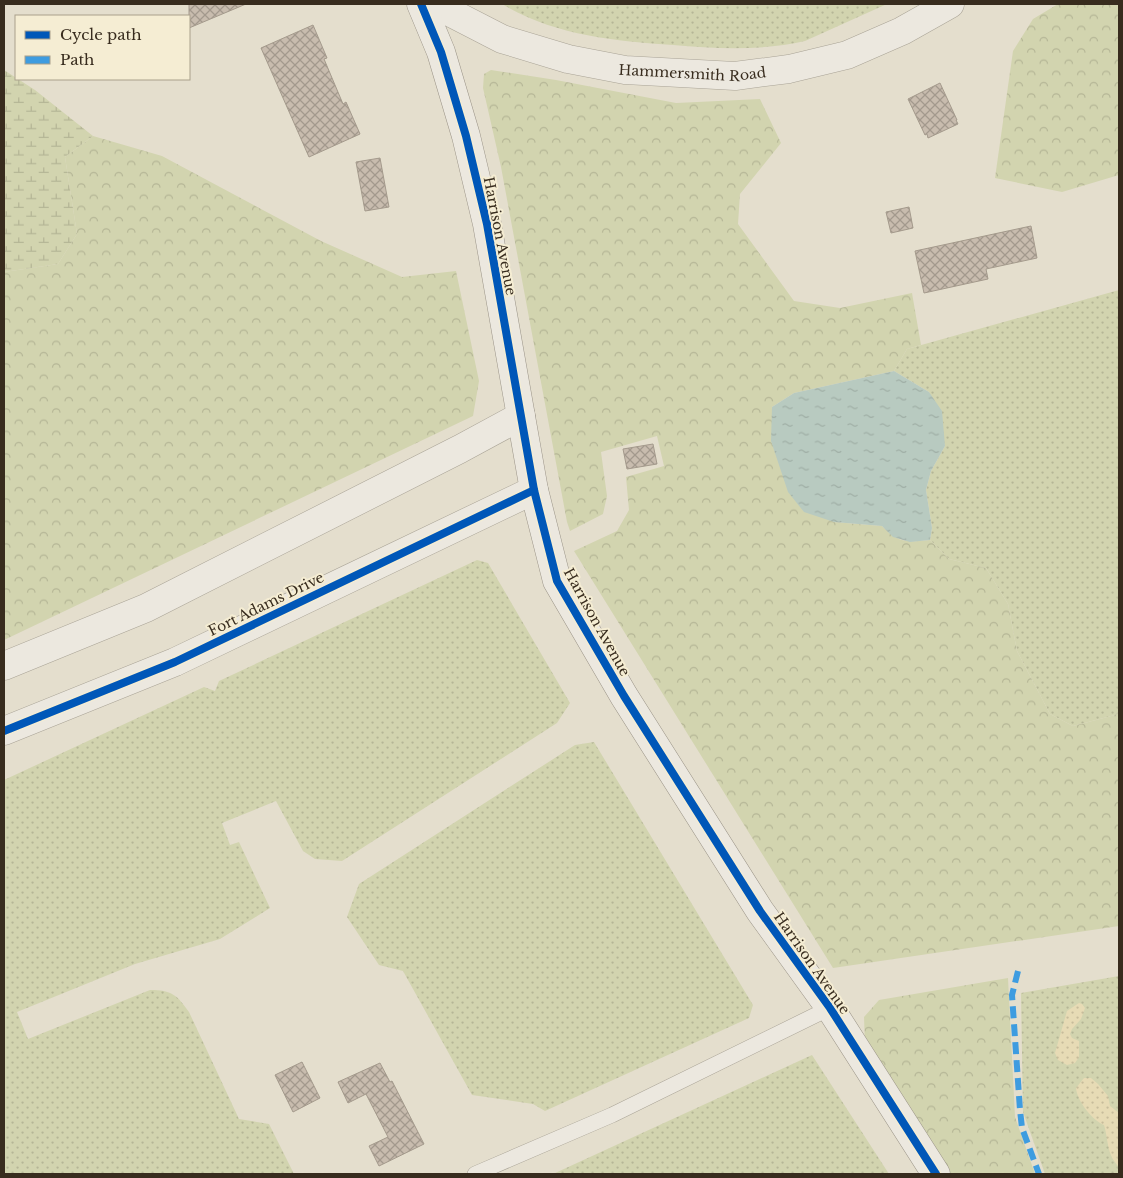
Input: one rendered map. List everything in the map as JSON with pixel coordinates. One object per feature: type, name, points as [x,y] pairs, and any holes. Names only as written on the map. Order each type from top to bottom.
[{"type":"street","name":"Harrison Avenue","points":[[421,4],[440,52],[466,136],[487,224],[534,490],[557,581],[624,696],[760,911],[830,1008],[936,1174]]},
{"type":"street","name":"Hammersmith Road","points":[[434,4],[502,39],[568,59],[625,70],[735,76],[788,69],[847,55],[902,31],[950,4]]},
{"type":"street","points":[[4,666],[146,608],[452,454],[521,416]]},
{"type":"street","name":"Fort Adams Drive","points":[[4,731],[175,662],[534,490]]},
{"type":"lane","points":[[475,1174],[612,1115],[830,1008]]},
{"type":"green space","points":[[502,4],[887,4],[805,41],[756,48],[739,48],[651,43],[584,35],[542,23]]},
{"type":"green space","points":[[1058,4],[1119,4],[1119,175],[1062,192],[995,178],[1013,51],[1033,19]]},
{"type":"green space","points":[[4,70],[15,77],[15,80],[20,80],[35,90],[93,136],[65,157],[77,234],[58,264],[4,272]]},
{"type":"green space","points":[[491,70],[556,80],[676,103],[760,99],[781,143],[740,194],[738,224],[794,301],[840,308],[912,293],[921,345],[907,349],[894,371],[794,393],[772,407],[834,522],[882,526],[899,539],[930,540],[949,559],[986,568],[1008,604],[1017,651],[1050,714],[1073,726],[1115,715],[1119,711],[1119,926],[833,968],[574,551],[617,531],[629,510],[626,477],[664,466],[657,436],[601,452],[607,496],[603,514],[570,531],[501,167],[483,88],[484,74]]},
{"type":"green space","points":[[93,136],[162,156],[321,241],[402,277],[456,271],[479,381],[473,416],[4,640],[4,272],[58,264],[77,234],[65,157]]},
{"type":"green space","points":[[1119,290],[1119,711],[1115,715],[1073,726],[1050,714],[1017,651],[1008,604],[986,568],[949,559],[930,540],[932,528],[926,490],[931,471],[945,446],[929,392],[894,371],[907,349]]},
{"type":"green space","points":[[477,560],[488,563],[570,703],[557,723],[342,861],[315,859],[303,851],[276,801],[222,823],[230,845],[239,842],[270,908],[220,939],[135,964],[17,1012],[28,1039],[150,990],[169,992],[181,1001],[189,1012],[239,1119],[269,1124],[294,1174],[4,1174],[4,780],[204,687],[215,691],[219,681]]},
{"type":"green space","points":[[594,742],[753,1005],[749,1018],[545,1111],[533,1104],[472,1095],[403,971],[379,965],[347,917],[359,884],[575,745]]},
{"type":"green space","points":[[1119,976],[1119,1174],[1045,1174],[1023,1112],[1021,993]]},
{"type":"green space","points":[[1008,978],[1015,1117],[1035,1174],[951,1174],[865,1045],[864,1017],[879,1000]]},
{"type":"green space","points":[[812,1055],[889,1174],[553,1174]]},
{"type":"sand","points":[[1079,1003],[1085,1008],[1081,1019],[1070,1034],[1072,1038],[1079,1041],[1079,1057],[1075,1063],[1067,1065],[1058,1060],[1055,1053],[1067,1011]]},
{"type":"sand","points":[[1084,1078],[1091,1078],[1098,1084],[1108,1096],[1110,1106],[1119,1113],[1119,1167],[1110,1152],[1104,1125],[1090,1115],[1079,1099],[1076,1088]]},
{"type":"water","points":[[894,371],[929,392],[942,411],[945,446],[931,471],[926,490],[932,528],[930,540],[910,542],[893,537],[882,526],[834,522],[804,512],[788,492],[771,441],[772,407],[794,393]]},
{"type":"building","points":[[189,4],[246,4],[190,28]]},
{"type":"building","points":[[313,25],[327,58],[324,59],[343,104],[346,102],[360,134],[309,157],[261,48]]},
{"type":"building","points":[[940,83],[958,124],[928,138],[908,99]]},
{"type":"building","points":[[380,158],[389,207],[365,211],[356,162]]},
{"type":"building","points":[[909,207],[913,228],[891,233],[886,212]]},
{"type":"building","points":[[1031,226],[1037,258],[986,269],[988,279],[924,293],[915,251]]},
{"type":"building","points":[[653,444],[657,464],[627,469],[623,449]]},
{"type":"building","points":[[302,1062],[320,1098],[293,1112],[275,1075]]},
{"type":"building","points":[[380,1063],[390,1082],[392,1081],[424,1144],[379,1166],[369,1146],[388,1137],[366,1094],[348,1103],[338,1082]]},
{"type":"marked path","points":[[1018,971],[1012,995],[1020,1110],[1022,1128],[1039,1174]]},
{"type":"cycle path","points":[[421,4],[441,52],[466,136],[487,224],[534,490],[557,581],[624,696],[760,911],[830,1008],[936,1174]]},
{"type":"cycle path","points":[[4,731],[175,662],[534,490]]}]
